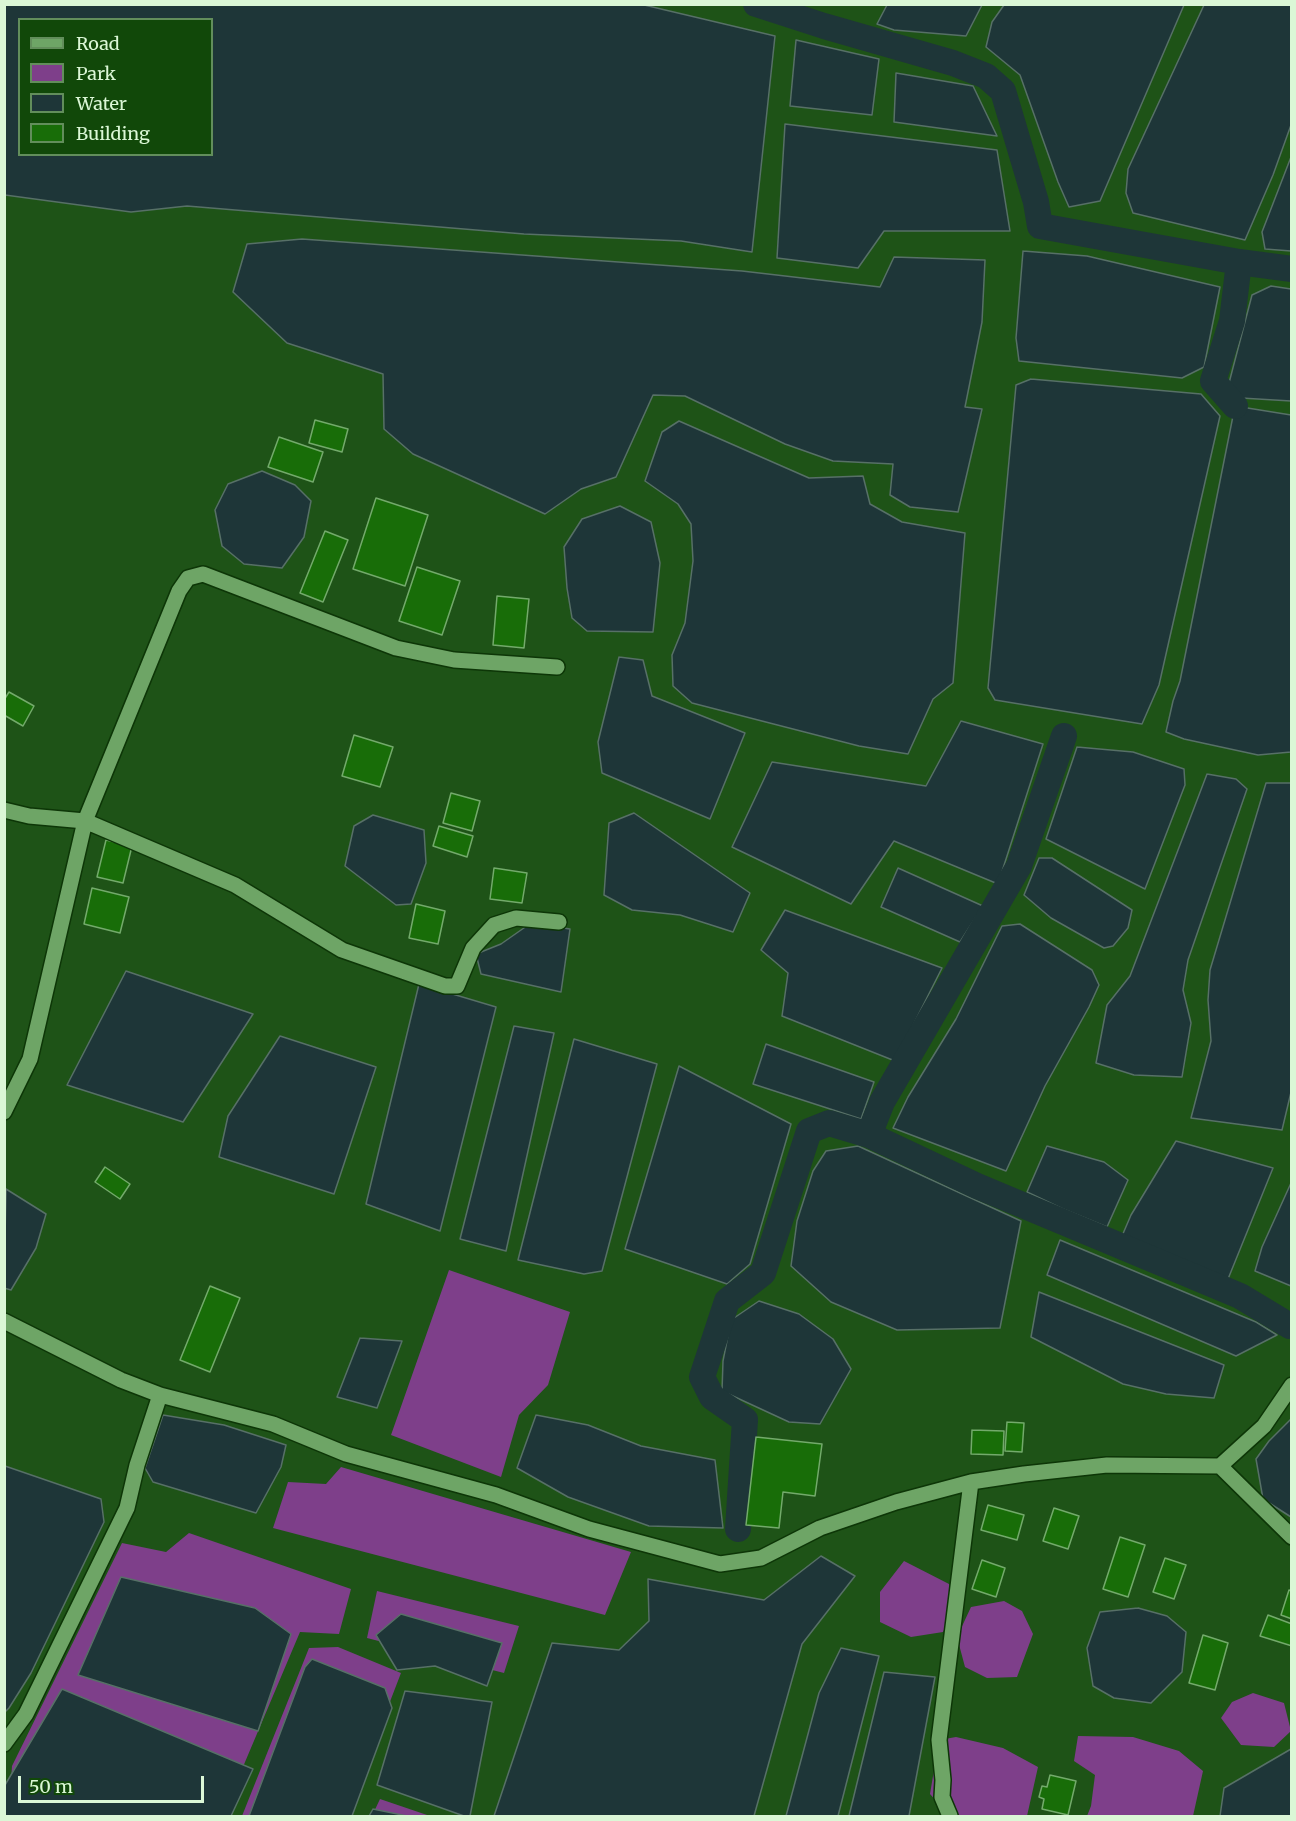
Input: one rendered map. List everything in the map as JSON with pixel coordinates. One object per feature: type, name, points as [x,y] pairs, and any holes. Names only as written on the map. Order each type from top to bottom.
[{"type":"street","points":[[4,1113],[30,1059],[85,821],[179,591],[188,578],[203,574],[396,648],[454,660],[557,667]]},
{"type":"street","points":[[4,810],[29,816],[85,821],[235,885],[342,950],[445,986],[457,986],[473,948],[494,925],[516,918],[558,922]]},
{"type":"street","points":[[4,1321],[121,1380],[160,1395],[273,1424],[346,1454],[496,1496],[589,1529],[720,1564],[761,1558],[831,1524],[896,1502],[971,1482],[1107,1465],[1220,1466],[1264,1426],[1292,1385]]},
{"type":"street","points":[[4,1744],[26,1714],[127,1508],[137,1465],[160,1395]]},
{"type":"street","points":[[1220,1466],[1292,1537]]},
{"type":"street","points":[[950,1816],[942,1797],[943,1780],[939,1740],[971,1482]]},
{"type":"green space","points":[[449,1270],[570,1312],[548,1385],[519,1415],[501,1477],[391,1435]]},
{"type":"green space","points":[[341,1467],[631,1552],[605,1615],[273,1528],[288,1482],[326,1484]]},
{"type":"green space","points":[[189,1533],[351,1589],[339,1634],[300,1632],[226,1807],[12,1816],[9,1811],[12,1766],[122,1543],[166,1552]]},
{"type":"green space","points":[[904,1561],[949,1584],[958,1601],[943,1632],[911,1637],[880,1622],[880,1592]]},
{"type":"green space","points":[[377,1591],[519,1626],[504,1673],[367,1638]]},
{"type":"green space","points":[[1004,1601],[1022,1611],[1033,1634],[1017,1677],[987,1678],[965,1667],[957,1637],[971,1607]]},
{"type":"green space","points":[[338,1647],[401,1673],[346,1816],[242,1816],[309,1648]]},
{"type":"green space","points":[[1253,1693],[1284,1703],[1291,1731],[1274,1747],[1241,1745],[1221,1718],[1232,1702]]},
{"type":"green space","points":[[1078,1736],[1133,1737],[1179,1751],[1203,1771],[1193,1816],[1087,1816],[1091,1806],[1095,1775],[1074,1761]]},
{"type":"green space","points":[[956,1737],[1003,1748],[1038,1767],[1027,1816],[947,1816],[947,1813],[930,1794],[939,1740]]},
{"type":"green space","points":[[380,1799],[430,1816],[372,1816]]},
{"type":"water","points":[[640,4],[775,36],[752,252],[681,241],[524,234],[187,206],[131,212],[5,195],[5,5]]},
{"type":"water","points":[[887,4],[982,5],[966,36],[894,30],[877,24]]},
{"type":"water","points":[[1004,5],[1184,5],[1100,201],[1069,207],[1020,75],[986,47],[992,22]]},
{"type":"water","points":[[1204,5],[1291,5],[1291,125],[1273,175],[1245,240],[1133,213],[1126,193],[1128,169]]},
{"type":"water","points":[[796,40],[879,59],[872,115],[790,106]]},
{"type":"water","points":[[896,73],[973,86],[997,136],[894,122]]},
{"type":"water","points":[[785,124],[997,150],[1010,231],[884,231],[858,268],[777,258]]},
{"type":"water","points":[[1291,157],[1291,251],[1265,249],[1262,232]]},
{"type":"water","points":[[302,239],[742,271],[880,287],[894,257],[985,260],[982,322],[965,407],[982,409],[958,512],[910,507],[890,495],[893,464],[833,461],[785,444],[685,396],[653,395],[616,477],[581,489],[545,514],[413,454],[384,429],[383,374],[287,343],[233,292],[247,244]]},
{"type":"water","points":[[1023,251],[1087,256],[1220,287],[1204,367],[1182,378],[1019,361],[1016,338]]},
{"type":"water","points":[[1271,286],[1291,289],[1291,401],[1241,398],[1229,383],[1252,295]]},
{"type":"water","points":[[1031,379],[1201,394],[1220,416],[1159,685],[1142,724],[995,700],[988,688],[1016,385]]},
{"type":"water","points":[[1235,406],[1291,415],[1291,752],[1258,755],[1184,739],[1166,732],[1180,681]]},
{"type":"water","points":[[679,421],[809,478],[863,476],[870,504],[902,522],[965,533],[953,683],[933,699],[908,754],[859,746],[692,703],[673,686],[672,655],[685,623],[693,561],[691,524],[678,504],[645,481],[662,432]]},
{"type":"water","points":[[262,471],[295,485],[311,501],[304,537],[282,568],[244,564],[222,546],[215,510],[228,484]]},
{"type":"water","points":[[620,506],[651,522],[660,563],[653,632],[587,631],[572,618],[564,547],[582,519]]},
{"type":"water","points":[[619,657],[643,660],[652,696],[745,733],[710,819],[602,773],[598,742]]},
{"type":"water","points":[[961,721],[1043,744],[998,884],[894,841],[851,904],[732,847],[772,762],[926,786]]},
{"type":"water","points":[[1077,747],[1133,752],[1184,769],[1185,785],[1145,889],[1046,839]]},
{"type":"water","points":[[1207,774],[1236,779],[1247,789],[1188,960],[1183,990],[1191,1023],[1182,1077],[1134,1075],[1096,1063],[1107,1005],[1130,976]]},
{"type":"water","points":[[1266,783],[1292,783],[1292,1088],[1282,1130],[1191,1118],[1211,1041],[1208,1000],[1210,970]]},
{"type":"water","points":[[634,813],[750,893],[733,932],[680,915],[632,910],[604,895],[609,823]]},
{"type":"water","points":[[373,815],[424,830],[426,863],[411,904],[396,905],[345,866],[354,826]]},
{"type":"water","points":[[1039,858],[1052,858],[1132,910],[1128,928],[1113,946],[1104,948],[1051,918],[1024,895]]},
{"type":"water","points":[[898,868],[983,906],[960,942],[881,907]]},
{"type":"water","points":[[785,910],[942,968],[895,1061],[782,1016],[788,973],[761,950]]},
{"type":"water","points":[[531,923],[570,929],[561,992],[481,974],[476,954],[501,944]]},
{"type":"water","points":[[1020,924],[1092,970],[1099,985],[1045,1086],[1006,1171],[893,1128],[908,1097],[956,1019],[1002,926]]},
{"type":"water","points":[[126,971],[253,1014],[183,1122],[67,1085]]},
{"type":"water","points":[[419,984],[496,1007],[440,1231],[366,1204]]},
{"type":"water","points":[[514,1026],[554,1033],[506,1251],[460,1239]]},
{"type":"water","points":[[280,1036],[376,1067],[334,1194],[219,1157],[228,1116]]},
{"type":"water","points":[[574,1039],[657,1064],[602,1271],[584,1274],[518,1260]]},
{"type":"water","points":[[766,1044],[874,1082],[861,1119],[753,1084]]},
{"type":"water","points":[[679,1066],[791,1124],[750,1264],[727,1284],[625,1249]]},
{"type":"water","points":[[1176,1141],[1273,1168],[1228,1279],[1122,1236],[1131,1215]]},
{"type":"water","points":[[858,1146],[1021,1221],[1000,1328],[897,1330],[831,1302],[791,1266],[797,1221],[813,1171],[826,1151]]},
{"type":"water","points":[[1047,1146],[1104,1162],[1128,1180],[1107,1227],[1027,1192]]},
{"type":"water","points":[[1291,1183],[1291,1286],[1255,1271],[1262,1247]]},
{"type":"water","points":[[6,1189],[46,1214],[36,1248],[11,1290],[4,1288]]},
{"type":"water","points":[[1060,1240],[1256,1322],[1277,1335],[1236,1356],[1047,1275]]},
{"type":"water","points":[[1039,1292],[1224,1365],[1214,1398],[1166,1394],[1123,1384],[1031,1337]]},
{"type":"water","points":[[759,1301],[799,1314],[833,1339],[851,1369],[820,1424],[789,1422],[722,1391],[723,1361],[731,1320]]},
{"type":"water","points":[[360,1338],[402,1341],[377,1408],[337,1397]]},
{"type":"water","points":[[163,1415],[224,1425],[286,1445],[281,1467],[256,1513],[153,1482],[145,1468]]},
{"type":"water","points":[[536,1415],[588,1425],[641,1446],[715,1460],[723,1528],[649,1526],[568,1497],[517,1468]]},
{"type":"water","points":[[1291,1419],[1291,1517],[1263,1499],[1256,1459],[1269,1441]]},
{"type":"water","points":[[5,1466],[101,1499],[104,1522],[31,1673],[5,1712]]},
{"type":"water","points":[[821,1556],[855,1576],[802,1644],[754,1816],[494,1816],[552,1643],[619,1650],[649,1621],[648,1579],[764,1600]]},
{"type":"water","points":[[121,1577],[255,1608],[291,1634],[258,1731],[78,1675]]},
{"type":"water","points":[[1138,1608],[1167,1616],[1186,1632],[1182,1672],[1151,1703],[1114,1698],[1093,1686],[1087,1648],[1100,1612]]},
{"type":"water","points":[[401,1614],[502,1643],[487,1686],[435,1666],[397,1670],[376,1635]]},
{"type":"water","points":[[841,1648],[879,1656],[838,1816],[786,1816],[819,1693]]},
{"type":"water","points":[[312,1659],[385,1688],[392,1708],[352,1816],[249,1816],[305,1667]]},
{"type":"water","points":[[884,1672],[935,1677],[909,1816],[849,1816]]},
{"type":"water","points":[[62,1689],[253,1769],[231,1816],[5,1816],[5,1785]]},
{"type":"water","points":[[405,1691],[492,1702],[470,1816],[464,1816],[377,1785]]},
{"type":"water","points":[[1291,1749],[1291,1816],[1220,1816],[1224,1788]]},
{"type":"water","points":[[373,1809],[407,1816],[369,1816]]},
{"type":"building","points":[[315,420],[348,429],[342,452],[309,443]]},
{"type":"building","points":[[279,437],[323,452],[313,482],[268,467]]},
{"type":"building","points":[[376,498],[428,515],[405,586],[353,569]]},
{"type":"building","points":[[325,531],[348,540],[323,602],[300,593]]},
{"type":"building","points":[[417,567],[460,581],[442,635],[399,621]]},
{"type":"building","points":[[497,596],[529,599],[524,648],[493,645]]},
{"type":"building","points":[[9,692],[34,706],[23,726],[4,715],[4,700]]},
{"type":"building","points":[[354,735],[393,747],[380,787],[342,776]]},
{"type":"building","points":[[451,793],[480,801],[472,831],[443,823]]},
{"type":"building","points":[[439,826],[473,836],[467,857],[433,846]]},
{"type":"building","points":[[106,840],[132,846],[123,883],[97,877]]},
{"type":"building","points":[[494,868],[527,873],[522,903],[490,899]]},
{"type":"building","points":[[92,888],[129,897],[120,933],[84,924]]},
{"type":"building","points":[[416,904],[445,911],[438,944],[409,938]]},
{"type":"building","points":[[105,1167],[130,1184],[120,1199],[95,1182]]},
{"type":"building","points":[[210,1286],[240,1298],[210,1372],[180,1360]]},
{"type":"building","points":[[1007,1422],[1024,1423],[1022,1452],[1005,1451]]},
{"type":"building","points":[[972,1430],[1004,1431],[1003,1455],[971,1454]]},
{"type":"building","points":[[756,1437],[822,1444],[815,1496],[783,1492],[779,1528],[746,1525]]},
{"type":"building","points":[[988,1505],[1024,1515],[1017,1540],[981,1530]]},
{"type":"building","points":[[1054,1508],[1079,1516],[1068,1549],[1043,1541]]},
{"type":"building","points":[[1120,1537],[1145,1545],[1128,1597],[1103,1589]]},
{"type":"building","points":[[1165,1558],[1186,1565],[1174,1599],[1153,1592]]},
{"type":"building","points":[[982,1560],[1005,1568],[996,1597],[972,1589]]},
{"type":"building","points":[[1289,1590],[1292,1591],[1292,1619],[1281,1615]]},
{"type":"building","points":[[1268,1615],[1292,1624],[1292,1646],[1260,1636]]},
{"type":"building","points":[[1203,1635],[1228,1643],[1215,1690],[1189,1683]]},
{"type":"building","points":[[1050,1775],[1076,1781],[1068,1815],[1042,1809],[1044,1799],[1039,1797],[1042,1786],[1047,1787]]},
{"type":"waterway","points":[[756,4],[953,63],[986,76],[1003,91],[1036,202],[1040,226],[1239,262],[1292,269]]},
{"type":"waterway","points":[[1235,406],[1213,381],[1232,321],[1239,262]]},
{"type":"waterway","points":[[869,1135],[882,1102],[1019,866],[1064,736]]},
{"type":"waterway","points":[[738,1529],[745,1420],[712,1397],[702,1377],[727,1301],[763,1273],[809,1131],[829,1123],[869,1135],[977,1186],[1240,1296],[1290,1326]]}]
